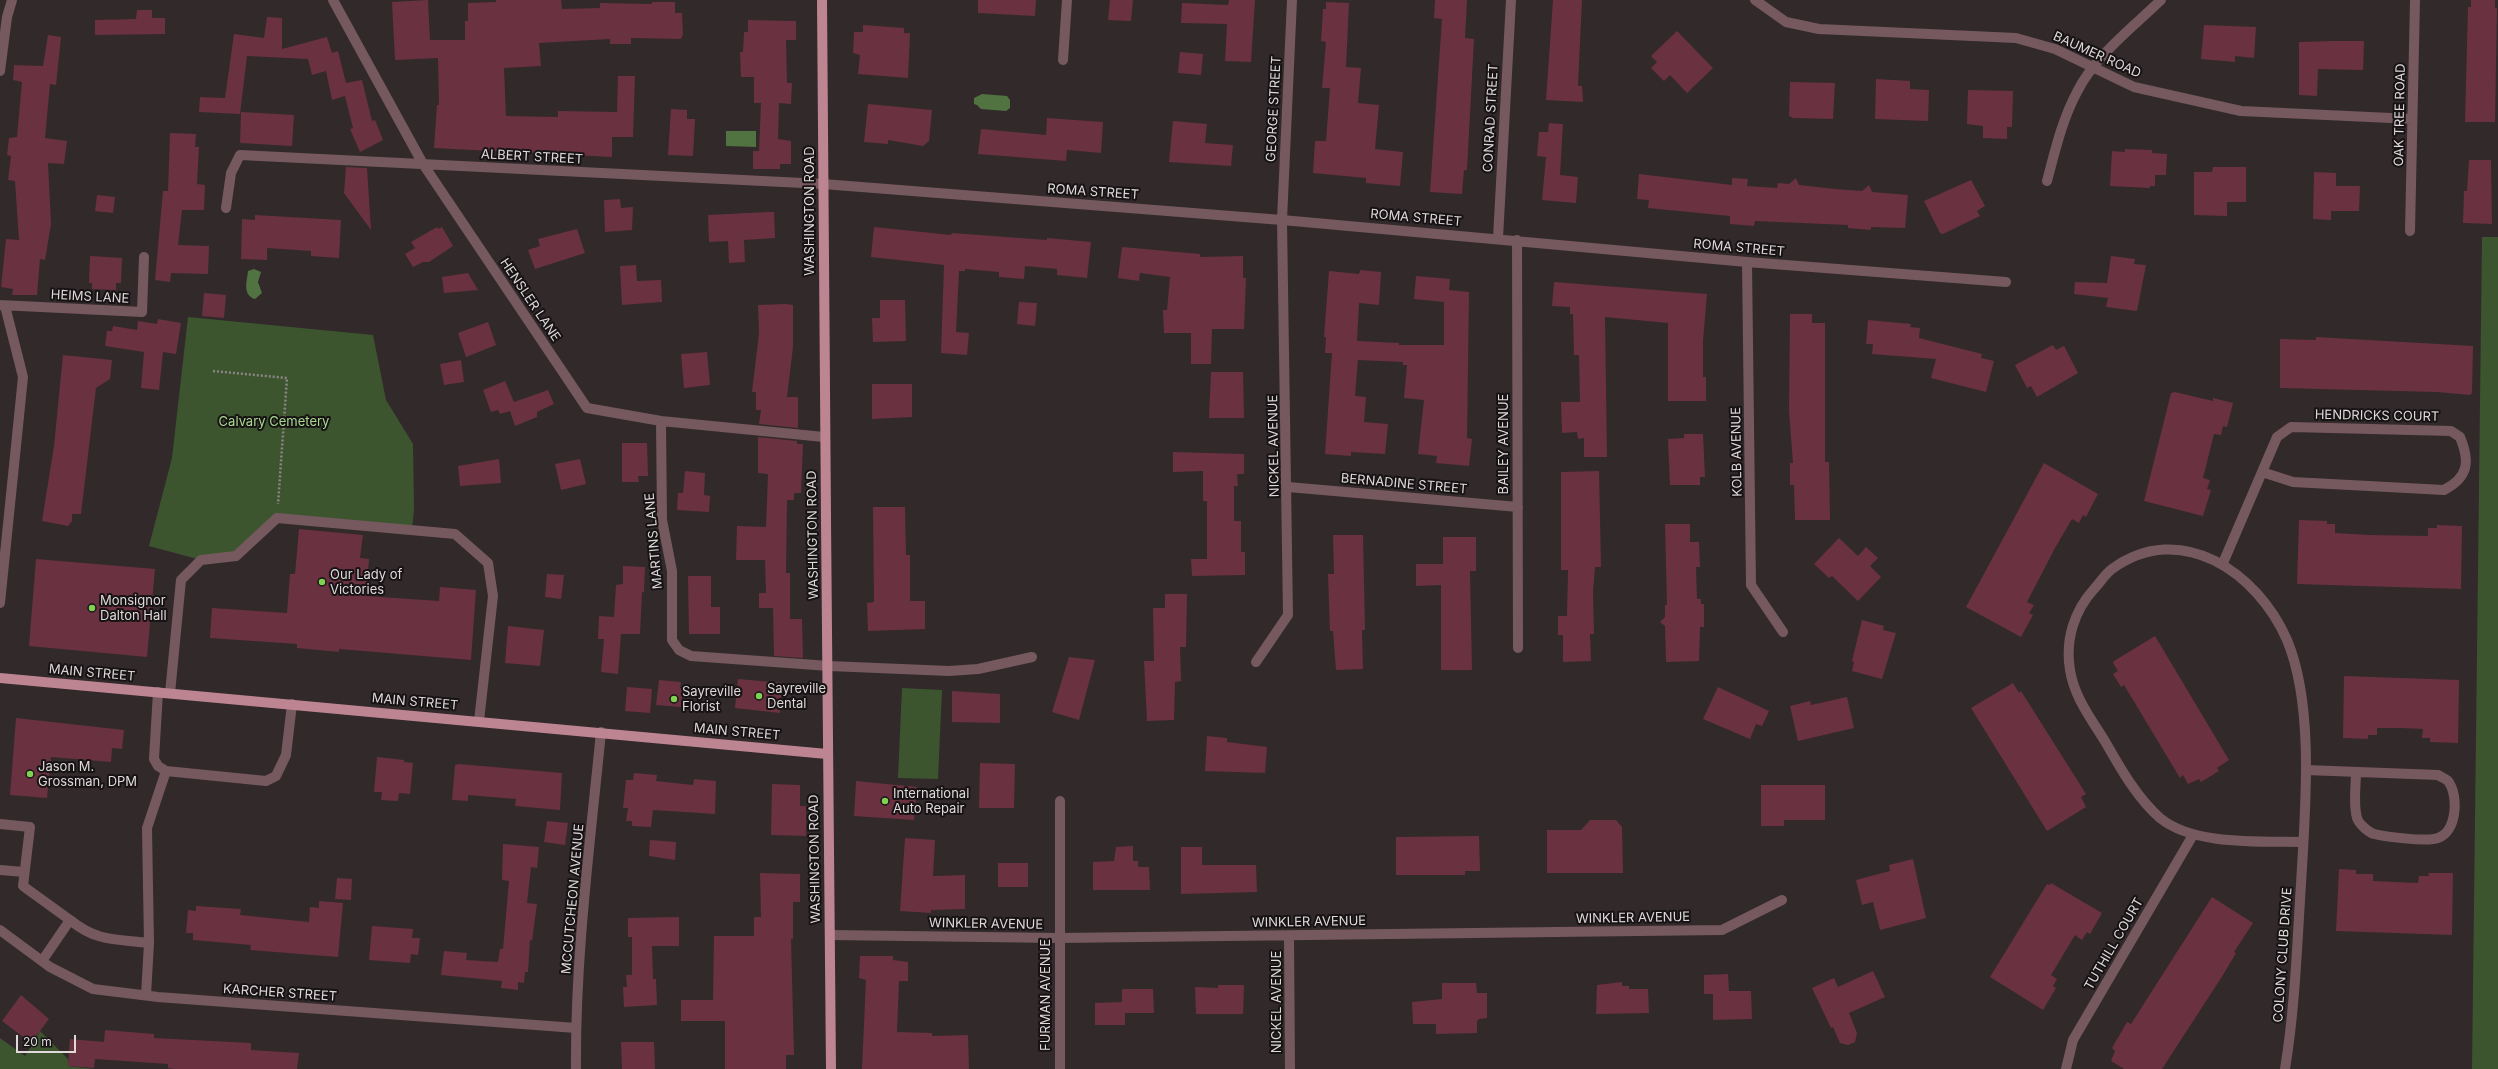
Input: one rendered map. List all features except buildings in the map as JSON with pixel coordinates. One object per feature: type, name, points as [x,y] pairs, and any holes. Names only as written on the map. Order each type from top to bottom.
[{"type":"main road","name":"WASHINGTON ROAD","points":[[822,0],[824,437],[829,666],[827,754],[831,1069]]},
{"type":"main road","name":"MAIN STREET","points":[[0,678],[601,732],[827,754]]},
{"type":"street","points":[[0,71],[7,17],[12,0]]},
{"type":"street","name":"HENSLER LANE","points":[[333,0],[423,164],[587,408],[660,421],[824,437]]},
{"type":"street","points":[[1063,60],[1067,0]]},
{"type":"street","name":"GEORGE STREET","points":[[1282,220],[1292,0]]},
{"type":"street","name":"CONRAD STREET","points":[[1498,238],[1511,0]]},
{"type":"street","name":"BAUMER ROAD","points":[[1754,0],[1786,22],[1819,29],[2016,38],[2055,49],[2134,88],[2241,111],[2412,119]]},
{"type":"street","points":[[2047,181],[2066,115],[2077,90],[2094,67],[2161,0]]},
{"type":"street","name":"OAK TREE ROAD","points":[[2410,231],[2415,0]]},
{"type":"street","name":"ALBERT STREET","points":[[226,208],[231,173],[240,155],[823,184]]},
{"type":"street","name":"ROMA STREET","points":[[823,184],[1282,220],[1498,238],[1748,262],[2006,282]]},
{"type":"street","name":"NICKEL AVENUE","points":[[1256,662],[1288,615],[1288,487],[1282,220]]},
{"type":"street","name":"BAILEY AVENUE","points":[[1517,240],[1518,648]]},
{"type":"street","name":"HEIMS LANE","points":[[2,305],[142,312],[144,257]]},
{"type":"street","name":"KOLB AVENUE","points":[[1748,262],[1751,585],[1783,632]]},
{"type":"street","points":[[0,603],[22,377],[2,305]]},
{"type":"street","name":"MARTINS LANE","points":[[660,421],[662,520],[672,571],[672,640],[680,650],[690,656],[829,666],[949,671],[978,669],[1032,657]]},
{"type":"street","name":"HENDRICKS COURT","points":[[2223,564],[2262,472],[2277,437],[2291,427],[2451,431],[2460,437],[2467,462],[2461,477],[2444,490],[2293,482],[2262,472]]},
{"type":"street","name":"BERNADINE STREET","points":[[1288,487],[1518,507]]},
{"type":"street","points":[[170,693],[181,580],[201,560],[236,556],[277,518],[412,529],[455,534],[488,563],[493,596],[479,721]]},
{"type":"street","name":"COLONY CLUB DRIVE","points":[[2285,1069],[2291,1031],[2303,842],[2306,770],[2301,694],[2288,644],[2278,621],[2249,582],[2223,564],[2177,548],[2145,553],[2112,569],[2082,602],[2069,635],[2070,669],[2078,696],[2128,781],[2161,818],[2193,835],[2255,841],[2303,842]]},
{"type":"street","points":[[158,692],[154,759],[158,766],[166,771],[266,781],[276,776],[286,755],[292,704]]},
{"type":"street","name":"MCCUTCHEON AVENUE","points":[[576,1069],[576,1028],[580,954],[601,732]]},
{"type":"street","points":[[2306,770],[2438,775],[2448,781],[2454,792],[2453,820],[2447,831],[2439,838],[2427,839],[2373,834],[2357,818],[2356,772]]},
{"type":"street","points":[[146,995],[149,943],[147,828],[166,771]]},
{"type":"street","name":"FURMAN AVENUE","points":[[1060,801],[1060,1069]]},
{"type":"street","points":[[0,824],[30,827],[22,886],[86,932],[100,937],[149,943]]},
{"type":"street","name":"TUTHILL COURT","points":[[2066,1069],[2073,1040],[2193,835]]},
{"type":"street","points":[[0,870],[24,872]]},
{"type":"street","name":"WINKLER AVENUE","points":[[830,935],[1059,938],[1722,930],[1782,900]]},
{"type":"street","points":[[42,961],[70,920]]},
{"type":"street","name":"KARCHER STREET","points":[[0,930],[42,961],[93,989],[146,995],[576,1028]]},
{"type":"street","name":"NICKEL AVENUE","points":[[1289,936],[1290,1069]]},
{"type":"path","points":[[212,371],[287,378],[279,484]]},
{"type":"green space","points":[[2482,237],[2498,237],[2498,1069],[2472,1069]]},
{"type":"green space","name":"Calvary Cemetery","points":[[188,317],[373,335],[386,400],[413,444],[414,509],[412,529],[277,519],[236,556],[201,560],[149,546],[172,458]]},
{"type":"green space","points":[[902,688],[942,690],[938,779],[898,778]]},
{"type":"green space","points":[[40,1031],[68,1059],[68,1066],[94,1069],[0,1069],[0,1038],[25,1056]]},
{"type":"shaded area","points":[[982,94],[1007,96],[1010,100],[1010,108],[1006,111],[981,109],[974,104],[974,98]]},
{"type":"shaded area","points":[[726,131],[756,131],[756,147],[726,146]]},
{"type":"shaded area","points":[[254,269],[261,272],[258,282],[262,293],[255,299],[248,294],[246,287],[248,271]]},
{"type":"place","name":"Our Lady of Victories","points":[[322,582]]},
{"type":"place","name":"Monsignor Dalton Hall","points":[[92,608]]},
{"type":"place","name":"Sayreville Dental","points":[[759,696]]},
{"type":"place","name":"Sayreville Florist","points":[[674,699]]},
{"type":"place","name":"Jason M. Grossman, DPM","points":[[30,774]]},
{"type":"place","name":"International Auto Repair","points":[[885,801]]}]
